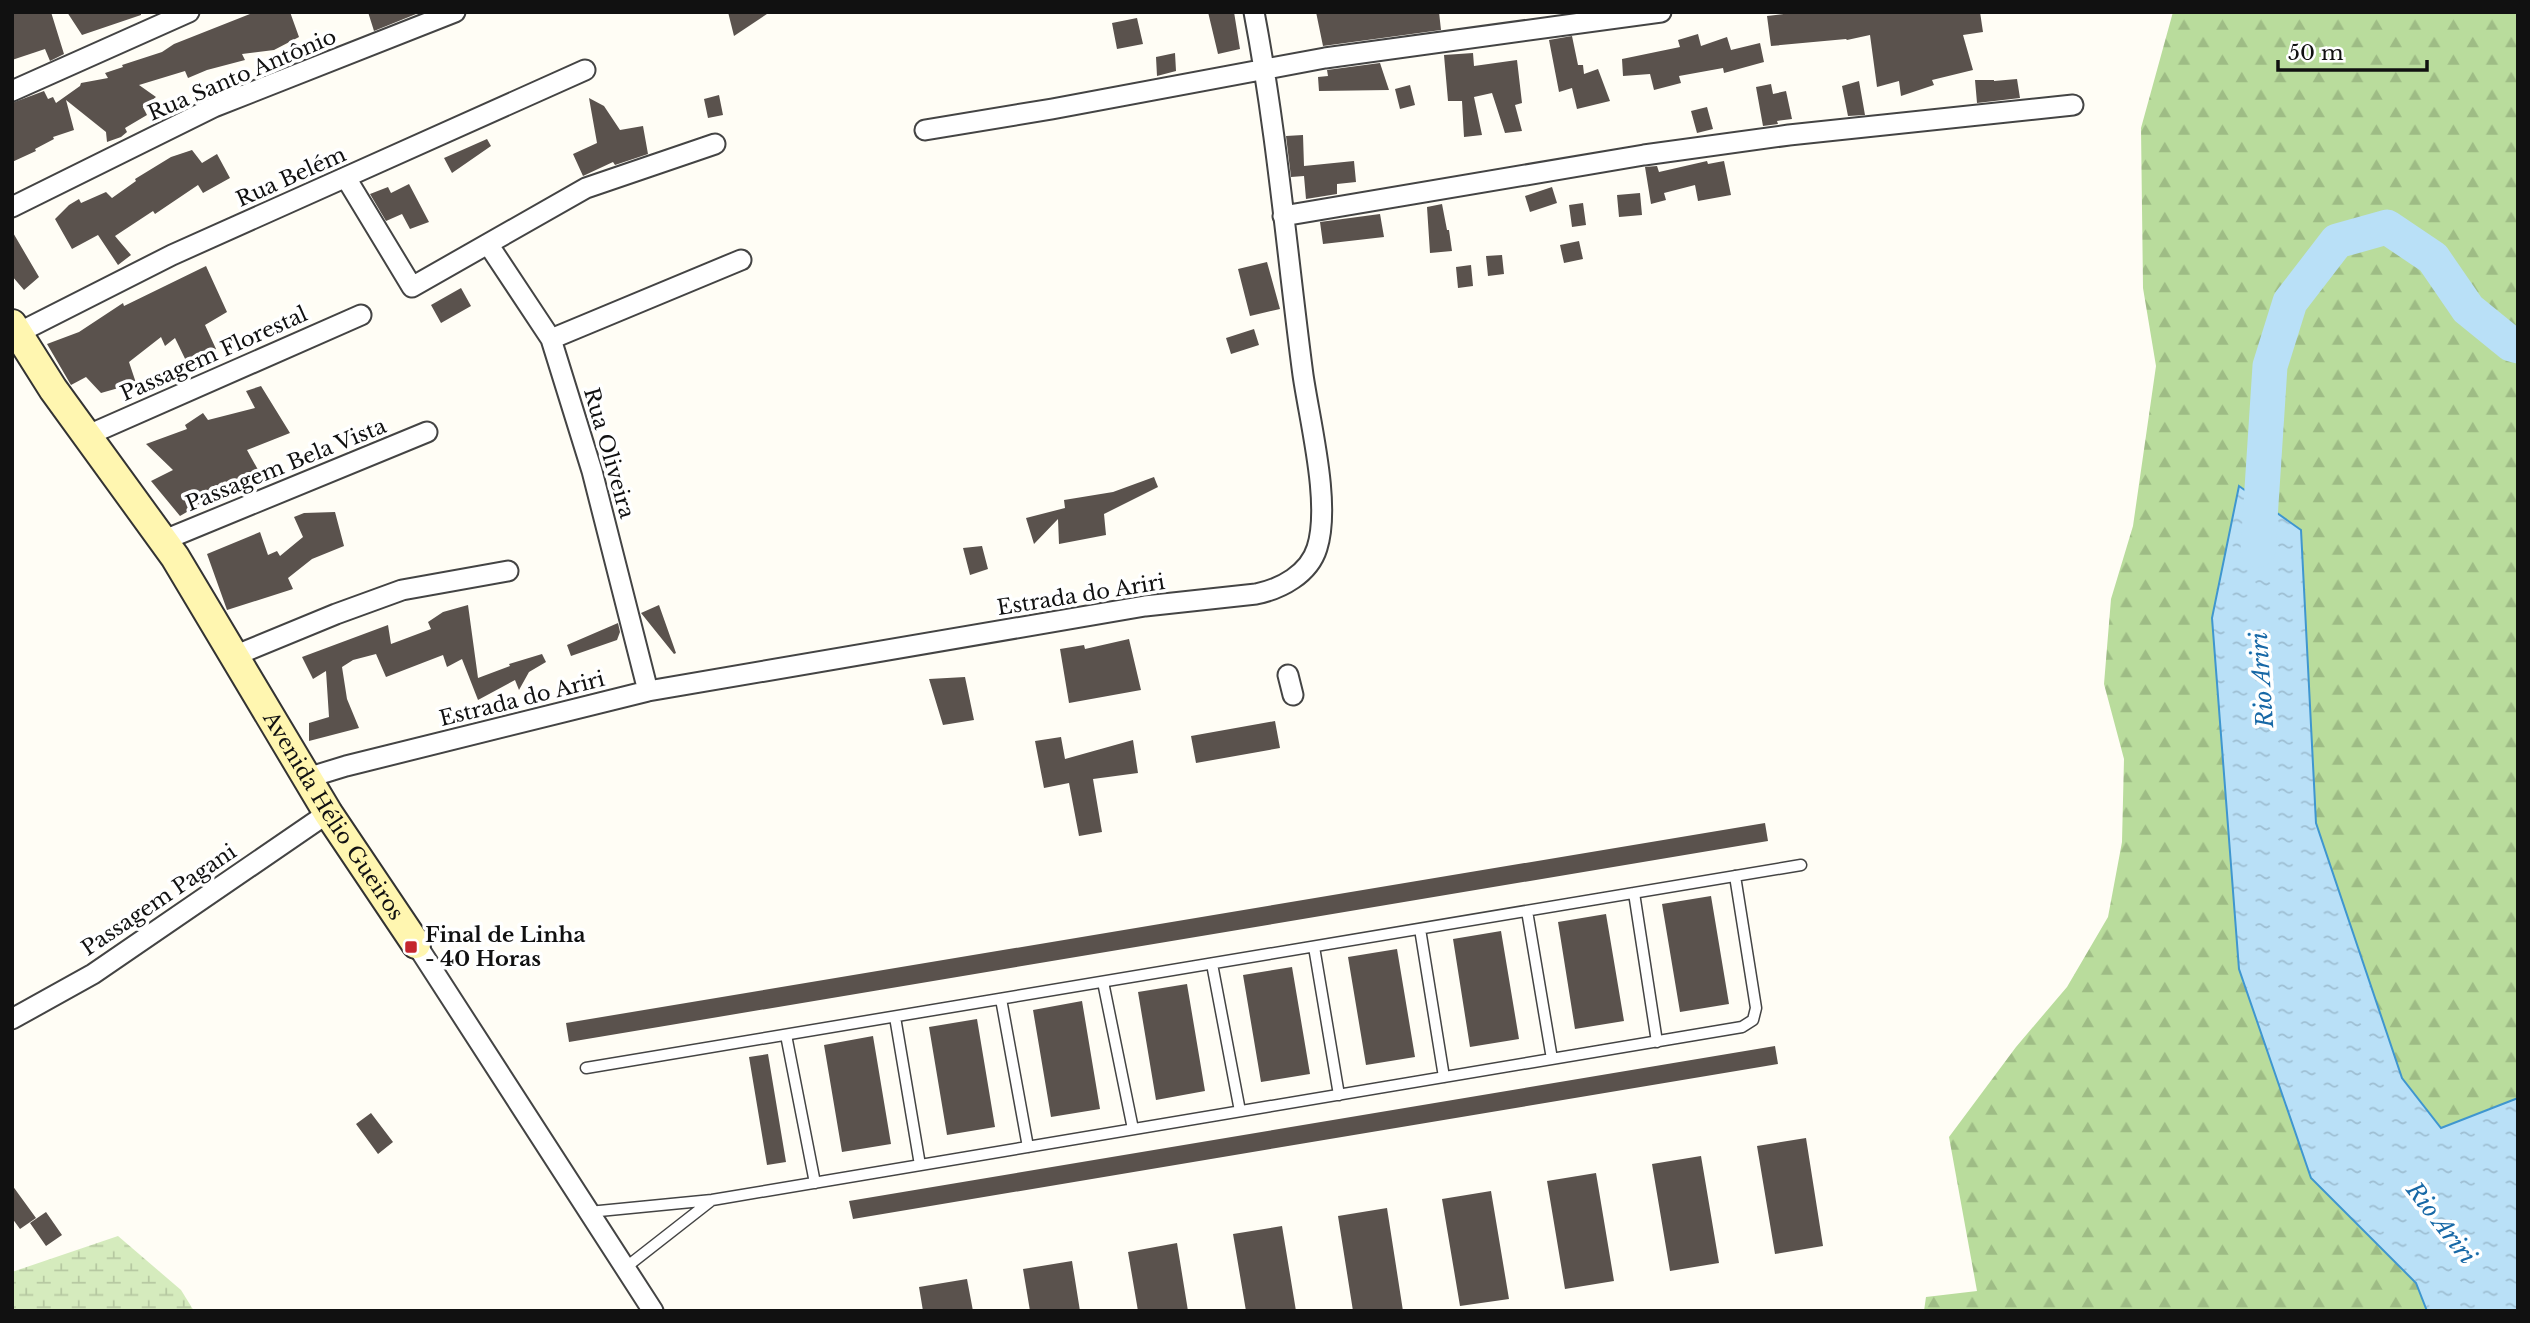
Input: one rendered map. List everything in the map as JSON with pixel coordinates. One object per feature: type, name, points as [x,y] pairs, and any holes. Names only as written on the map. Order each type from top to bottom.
[{"type":"main road","name":"Avenida Hélio Gueiros","points":[[15,328],[53,389],[175,557],[328,813],[416,944]]},
{"type":"street","points":[[12,91],[189,12]]},
{"type":"street","name":"Rua Santo Antônio","points":[[12,207],[214,107],[455,12]]},
{"type":"street","name":"Estrada do Ariri","points":[[307,778],[648,691],[1145,607],[1269,592],[1293,579],[1309,565],[1316,551],[1321,532],[1322,499],[1265,69],[1254,12]]},
{"type":"street","points":[[925,130],[1325,58],[1661,12]]},
{"type":"street","name":"Rua Belém","points":[[15,328],[585,70]]},
{"type":"street","points":[[1283,216],[1657,153],[1789,135],[2073,105]]},
{"type":"street","points":[[346,177],[412,288],[586,188],[715,144]]},
{"type":"street","name":"Rua Oliveira","points":[[488,244],[551,339],[593,471],[648,691]]},
{"type":"street","points":[[551,339],[741,260]]},
{"type":"street","name":"Passagem Florestal","points":[[86,436],[360,315]]},
{"type":"street","name":"Passagem Bela Vista","points":[[162,541],[427,432]]},
{"type":"street","points":[[234,656],[402,590],[508,571]]},
{"type":"street","points":[[1288,675],[1293,695]]},
{"type":"street","name":"Passagem Pagani","points":[[12,1019],[93,974],[328,813]]},
{"type":"street","name":"Avenida Hélio Gueiros","points":[[416,944],[653,1311]]},
{"type":"lane","points":[[586,1068],[1801,865]]},
{"type":"lane","points":[[589,1212],[712,1200],[1742,1027],[1753,1020],[1756,1008],[1735,876]]},
{"type":"lane","points":[[1634,893],[1657,1042]]},
{"type":"lane","points":[[1527,911],[1552,1059]]},
{"type":"lane","points":[[1420,929],[1444,1077]]},
{"type":"lane","points":[[1314,947],[1339,1095]]},
{"type":"lane","points":[[1212,964],[1240,1111]]},
{"type":"lane","points":[[1102,982],[1133,1129]]},
{"type":"lane","points":[[1001,999],[1028,1147]]},
{"type":"lane","points":[[895,1017],[920,1165]]},
{"type":"lane","points":[[786,1035],[815,1183]]},
{"type":"lane","points":[[625,1268],[712,1200]]},
{"type":"green space","points":[[2173,12],[2518,12],[2518,1098],[2441,1128],[2402,1078],[2316,823],[2301,530],[2240,486],[2212,618],[2239,969],[2311,1178],[2416,1283],[2427,1311],[1924,1311],[1926,1297],[1977,1291],[1949,1137],[2016,1047],[2067,987],[2108,917],[2122,842],[2124,759],[2104,684],[2111,599],[2133,526],[2156,366],[2143,288],[2141,128]]},
{"type":"green space","points":[[118,1236],[181,1290],[194,1311],[12,1311],[12,1272]]},
{"type":"water","points":[[2239,486],[2301,530],[2316,823],[2402,1078],[2441,1128],[2518,1098],[2518,1311],[2427,1311],[2416,1283],[2311,1178],[2239,969],[2212,618]]},
{"type":"building","points":[[12,12],[51,12],[64,54],[50,61],[45,49],[12,60]]},
{"type":"building","points":[[67,12],[141,12],[141,15],[82,35]]},
{"type":"building","points":[[255,12],[290,12],[299,37],[274,50],[242,54],[245,60],[188,78],[185,71],[139,85],[156,97],[143,107],[147,115],[125,128],[127,132],[121,137],[107,142],[106,132],[66,100],[74,130],[53,137],[54,139],[35,149],[36,151],[12,162],[12,103],[44,91],[48,99],[53,97],[56,103],[81,83],[108,78],[105,73],[123,67],[122,65],[162,52],[174,44]]},
{"type":"building","points":[[368,12],[421,12],[374,31]]},
{"type":"building","points":[[728,12],[770,12],[734,36]]},
{"type":"building","points":[[1208,12],[1234,12],[1240,49],[1218,54]]},
{"type":"building","points":[[1316,12],[1439,12],[1441,30],[1323,46]]},
{"type":"building","points":[[1799,12],[1980,12],[1983,32],[1963,35],[1973,70],[1932,80],[1934,85],[1901,96],[1899,81],[1877,87],[1870,35],[1847,40],[1771,46],[1767,16]]},
{"type":"building","points":[[1137,18],[1143,44],[1117,49],[1112,23]]},
{"type":"building","points":[[1698,34],[1701,46],[1727,37],[1731,50],[1760,43],[1764,62],[1724,73],[1723,68],[1679,76],[1681,83],[1654,90],[1650,74],[1623,76],[1622,59],[1680,47],[1678,40]]},
{"type":"building","points":[[1572,36],[1578,65],[1583,65],[1584,74],[1598,69],[1610,101],[1577,109],[1572,88],[1559,92],[1549,40]]},
{"type":"building","points":[[1175,53],[1176,71],[1157,76],[1156,57]]},
{"type":"building","points":[[1473,53],[1474,66],[1517,60],[1522,103],[1515,105],[1522,131],[1505,133],[1492,93],[1474,97],[1482,135],[1464,137],[1462,101],[1448,101],[1444,55]]},
{"type":"building","points":[[1380,63],[1389,90],[1319,91],[1318,77],[1328,76],[1327,70]]},
{"type":"building","points":[[2017,79],[2020,98],[1977,103],[1975,80]]},
{"type":"building","points":[[1859,81],[1865,115],[1848,116],[1842,86]]},
{"type":"building","points":[[1771,84],[1773,94],[1786,91],[1792,119],[1763,126],[1756,87]]},
{"type":"building","points":[[1410,85],[1415,105],[1400,109],[1395,89]]},
{"type":"building","points":[[719,95],[723,115],[708,118],[704,99]]},
{"type":"building","points":[[589,98],[604,106],[620,130],[643,126],[648,154],[615,165],[613,162],[583,176],[573,154],[597,143]]},
{"type":"building","points":[[1707,107],[1713,129],[1697,133],[1691,111]]},
{"type":"building","points":[[1303,135],[1304,166],[1354,161],[1356,182],[1337,184],[1337,194],[1306,199],[1304,176],[1291,177],[1286,136]]},
{"type":"building","points":[[487,139],[491,146],[452,173],[444,158]]},
{"type":"building","points":[[192,150],[202,163],[217,154],[230,178],[203,193],[198,185],[155,214],[153,211],[115,236],[131,255],[118,265],[98,235],[72,249],[55,219],[69,205],[79,199],[81,203],[106,192],[112,198],[136,181],[135,179],[171,157]]},
{"type":"building","points":[[1707,161],[1708,164],[1724,161],[1731,195],[1698,201],[1695,185],[1664,193],[1666,200],[1651,204],[1645,167],[1657,166],[1659,172]]},
{"type":"building","points":[[409,184],[429,222],[410,229],[402,214],[386,221],[370,194],[388,187],[391,193]]},
{"type":"building","points":[[1552,187],[1557,203],[1530,212],[1525,196]]},
{"type":"building","points":[[1640,193],[1642,215],[1619,217],[1617,195]]},
{"type":"building","points":[[1583,203],[1586,225],[1572,227],[1569,205]]},
{"type":"building","points":[[1442,204],[1452,251],[1430,253],[1427,207]]},
{"type":"building","points":[[1380,214],[1384,237],[1323,244],[1320,222]]},
{"type":"building","points":[[12,231],[39,277],[24,290],[12,276]]},
{"type":"building","points":[[1579,241],[1583,259],[1564,263],[1560,245]]},
{"type":"building","points":[[1502,255],[1504,274],[1488,276],[1486,256]]},
{"type":"building","points":[[1267,262],[1280,309],[1250,316],[1238,269]]},
{"type":"building","points":[[1471,265],[1473,286],[1458,288],[1456,267]]},
{"type":"building","points":[[206,266],[227,312],[205,325],[216,349],[200,363],[189,367],[175,338],[165,346],[161,337],[129,362],[136,383],[101,393],[86,377],[71,385],[47,344],[79,332],[123,303],[124,306]]},
{"type":"building","points":[[461,288],[471,306],[441,323],[431,305]]},
{"type":"building","points":[[1254,329],[1259,345],[1231,354],[1226,338]]},
{"type":"building","points":[[261,386],[290,433],[247,450],[262,477],[247,486],[243,479],[180,516],[151,481],[173,470],[146,444],[187,429],[185,425],[203,413],[208,420],[255,408],[246,391]]},
{"type":"building","points":[[1154,477],[1158,487],[1104,514],[1106,535],[1059,544],[1058,519],[1034,544],[1026,518],[1065,508],[1064,500],[1113,492]]},
{"type":"building","points":[[335,512],[344,546],[312,559],[288,578],[293,589],[227,610],[207,554],[260,532],[268,555],[277,551],[280,556],[303,537],[294,517],[304,513]]},
{"type":"building","points":[[982,546],[988,569],[970,575],[963,548]]},
{"type":"building","points":[[468,605],[478,678],[510,666],[509,664],[542,654],[546,662],[529,672],[519,690],[515,680],[478,700],[462,659],[447,667],[443,655],[386,677],[376,654],[353,660],[342,667],[347,699],[359,728],[309,741],[309,723],[329,717],[326,671],[313,679],[302,657],[388,625],[391,644],[431,629],[428,622],[443,612]]},
{"type":"building","points":[[659,605],[676,653],[674,654],[641,613]]},
{"type":"building","points":[[618,623],[620,632],[617,640],[571,656],[567,645]]},
{"type":"building","points":[[1129,639],[1141,690],[1069,703],[1060,649],[1084,645],[1085,649]]},
{"type":"building","points":[[965,677],[974,720],[943,725],[929,679]]},
{"type":"building","points":[[1275,721],[1280,748],[1196,763],[1191,736]]},
{"type":"building","points":[[1061,737],[1065,759],[1133,740],[1138,773],[1093,779],[1102,832],[1079,836],[1069,783],[1044,788],[1035,741]]},
{"type":"building","points":[[1765,823],[1768,841],[569,1042],[566,1023]]},
{"type":"building","points":[[1711,896],[1729,1004],[1680,1012],[1662,904]]},
{"type":"building","points":[[1606,914],[1624,1021],[1575,1029],[1558,922]]},
{"type":"building","points":[[1501,931],[1519,1039],[1470,1047],[1453,939]]},
{"type":"building","points":[[1397,949],[1415,1057],[1366,1065],[1348,957]]},
{"type":"building","points":[[1292,967],[1310,1074],[1261,1082],[1243,975]]},
{"type":"building","points":[[1187,984],[1205,1091],[1156,1100],[1138,992]]},
{"type":"building","points":[[1082,1001],[1100,1109],[1051,1117],[1033,1010]]},
{"type":"building","points":[[977,1019],[995,1127],[947,1135],[929,1027]]},
{"type":"building","points":[[873,1036],[891,1144],[842,1152],[824,1045]]},
{"type":"building","points":[[1775,1046],[1778,1064],[853,1219],[849,1201]]},
{"type":"building","points":[[768,1054],[786,1162],[767,1165],[749,1057]]},
{"type":"building","points":[[371,1113],[393,1142],[378,1154],[356,1124]]},
{"type":"building","points":[[1806,1138],[1823,1246],[1775,1254],[1757,1146]]},
{"type":"building","points":[[1701,1156],[1719,1263],[1670,1271],[1652,1164]]},
{"type":"building","points":[[1596,1173],[1614,1281],[1565,1289],[1547,1181]]},
{"type":"building","points":[[12,1185],[36,1218],[20,1229],[12,1218]]},
{"type":"building","points":[[1491,1191],[1509,1299],[1460,1306],[1442,1199]]},
{"type":"building","points":[[1387,1208],[1403,1311],[1353,1311],[1338,1216]]},
{"type":"building","points":[[46,1212],[62,1235],[46,1246],[30,1223]]},
{"type":"building","points":[[1282,1226],[1296,1311],[1246,1311],[1233,1234]]},
{"type":"building","points":[[1177,1243],[1188,1311],[1138,1311],[1128,1252]]},
{"type":"building","points":[[1072,1261],[1080,1311],[1030,1311],[1023,1269]]},
{"type":"building","points":[[967,1279],[973,1311],[923,1311],[919,1287]]},
{"type":"waterway","name":"Rio Ariri","points":[[2258,550],[2270,366],[2290,302],[2337,241],[2387,227],[2433,258],[2468,309],[2511,344],[2518,346]]},
{"type":"place","name":"Final de Linha - 40 Horas","points":[[411,947]]}]
